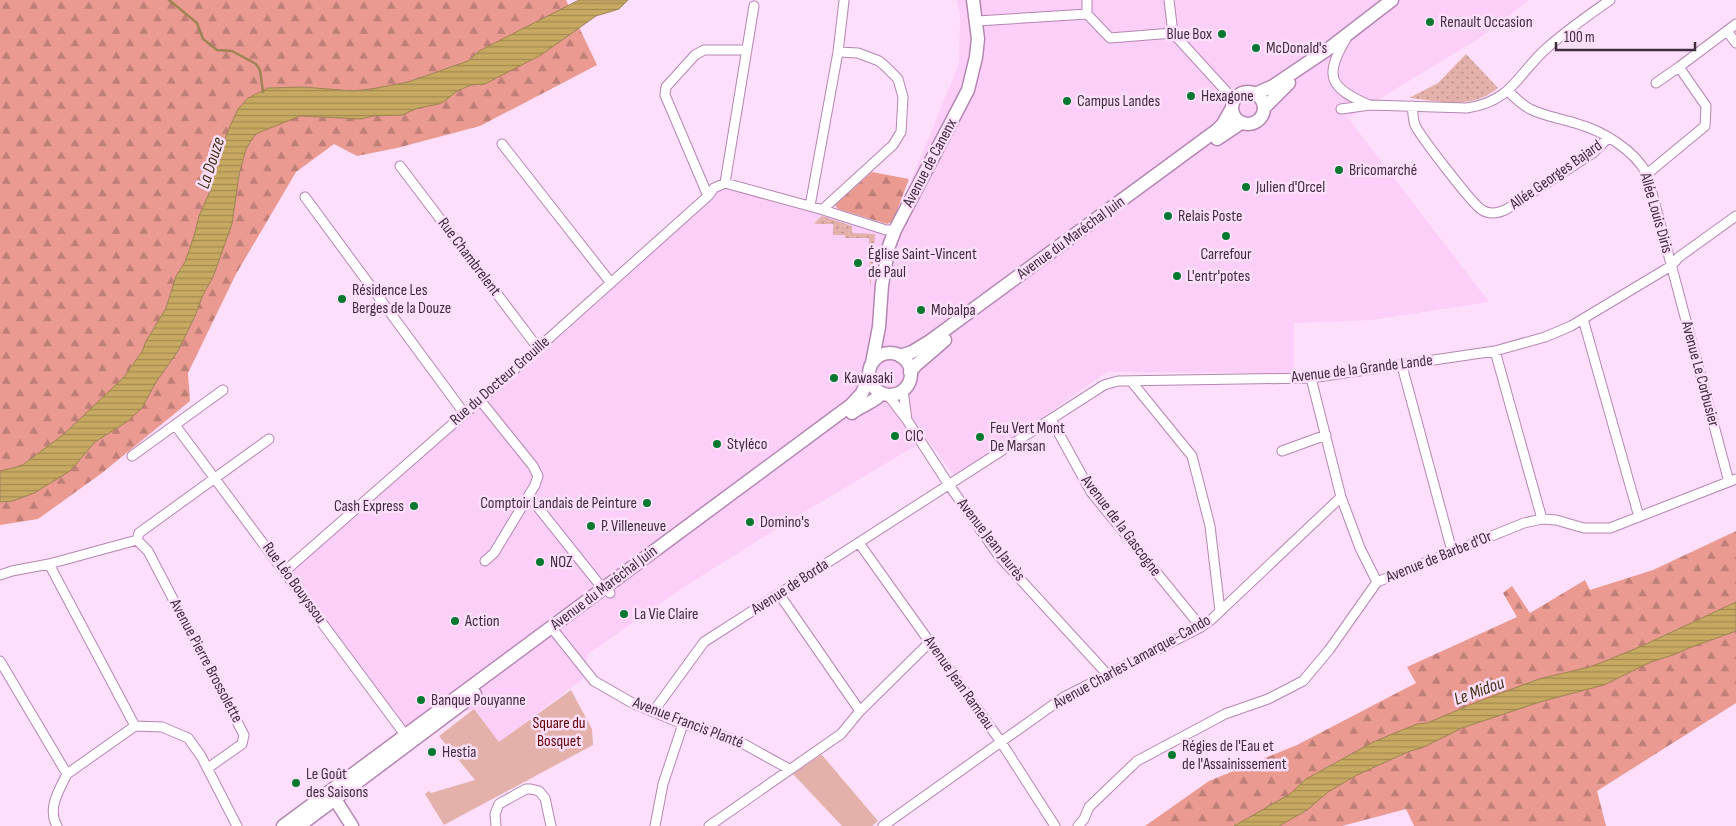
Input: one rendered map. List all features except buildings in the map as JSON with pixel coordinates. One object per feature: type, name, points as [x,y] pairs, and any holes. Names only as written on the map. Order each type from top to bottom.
[{"type":"main road","name":"Avenue de Canenx","points":[[872,362],[879,327],[882,285],[894,230],[968,90],[976,58],[978,38],[973,0]]},
{"type":"main road","points":[[1254,94],[1273,86],[1331,46],[1392,0]]},
{"type":"main road","points":[[1264,108],[1261,100],[1254,94],[1246,92],[1241,94],[1233,104],[1234,117],[1241,123],[1250,124],[1257,121],[1262,115],[1264,108],[1331,46]]},
{"type":"main road","name":"Avenue du Maréchal Juin","points":[[897,355],[912,352],[930,341],[1210,136],[1224,124],[1233,104]]},
{"type":"main road","name":"Avenue du Maréchal Juin","points":[[910,372],[952,334],[1241,123]]},
{"type":"main road","points":[[879,327],[885,343],[907,362],[910,372],[910,378],[903,390],[899,393],[885,394],[873,387],[869,371],[872,362],[876,359],[885,354],[897,355]]},
{"type":"main road","name":"Avenue du Maréchal Juin","points":[[332,795],[851,405],[862,394],[869,377]]},
{"type":"main road","name":"Avenue du Maréchal Juin","points":[[607,590],[857,408],[885,394]]},
{"type":"main road","points":[[283,826],[332,795]]},
{"type":"main road","points":[[299,826],[332,795]]},
{"type":"main road","points":[[332,795],[352,826]]},
{"type":"street","points":[[1087,0],[1088,14],[1110,38],[1174,33]]},
{"type":"street","points":[[1169,0],[1174,33],[1233,104]]},
{"type":"street","points":[[1341,109],[1370,105],[1457,108],[1479,106],[1494,100],[1508,91],[1548,47],[1610,0]]},
{"type":"street","points":[[810,206],[838,52],[844,1]]},
{"type":"street","points":[[754,6],[725,183],[823,209],[886,230],[894,230]]},
{"type":"street","points":[[977,21],[1088,14]]},
{"type":"street","points":[[1656,83],[1736,24]]},
{"type":"street","points":[[1727,31],[1736,43]]},
{"type":"street","points":[[1350,32],[1335,59],[1334,81],[1342,92],[1370,105]]},
{"type":"street","points":[[708,196],[665,95],[666,87],[695,55],[704,50],[747,50]]},
{"type":"street","points":[[823,209],[892,145],[900,132],[903,97],[898,79],[885,66],[858,53],[838,52]]},
{"type":"street","points":[[1647,174],[1705,126],[1706,106],[1679,67]]},
{"type":"street","name":"Allée Louis Diris","points":[[1508,91],[1520,103],[1535,111],[1586,126],[1608,138],[1630,154],[1647,174],[1671,266]]},
{"type":"street","name":"Allée Georges Bajard","points":[[1412,106],[1415,125],[1475,205],[1491,213],[1507,209],[1593,153],[1608,138]]},
{"type":"street","points":[[502,144],[611,283]]},
{"type":"street","name":"Rue Chambrelent","points":[[400,166],[538,348]]},
{"type":"street","name":"Rue du Docteur Grouille","points":[[285,571],[480,400],[708,196],[714,188],[725,183]]},
{"type":"street","points":[[305,197],[464,413]]},
{"type":"street","name":"Avenue de la Grande Lande","points":[[949,485],[1104,385],[1118,382],[1311,378],[1495,351],[1546,337],[1583,319],[1671,266],[1679,256],[1736,216]]},
{"type":"street","name":"Avenue Le Corbusier","points":[[1671,266],[1732,480]]},
{"type":"street","points":[[1583,319],[1639,517]]},
{"type":"street","points":[[1495,351],[1542,519]]},
{"type":"street","points":[[1402,366],[1452,551]]},
{"type":"street","points":[[1311,378],[1341,497],[1360,548],[1377,582]]},
{"type":"street","points":[[1131,382],[1192,456],[1210,526],[1220,611]]},
{"type":"street","points":[[132,456],[223,390]]},
{"type":"street","name":"Avenue Jean Jaurès","points":[[903,390],[907,420]]},
{"type":"street","name":"Avenue Jean Jaurès","points":[[885,394],[907,420],[949,485],[999,556],[1107,674]]},
{"type":"street","points":[[480,400],[533,466],[538,476],[535,485],[494,552],[485,561]]},
{"type":"street","name":"Avenue de la Gascogne","points":[[1050,419],[1091,492],[1201,627]]},
{"type":"street","name":"Rue Léo Bouyssou","points":[[175,425],[408,739]]},
{"type":"street","points":[[1282,451],[1326,435]]},
{"type":"street","points":[[0,575],[12,570],[49,564],[137,540],[139,533],[269,440]]},
{"type":"street","name":"Avenue de Barbe d'Or","points":[[1078,826],[1084,819],[1089,807],[1137,761],[1225,714],[1268,699],[1303,681],[1329,650],[1377,582],[1524,523],[1542,519],[1556,520],[1584,528],[1610,528],[1732,480]]},
{"type":"street","name":"Avenue de Borda","points":[[654,712],[704,642],[949,485]]},
{"type":"street","points":[[528,496],[599,584],[607,590]]},
{"type":"street","name":"Avenue Charles Lamarque-Cando","points":[[884,826],[1064,697],[1201,627],[1341,497]]},
{"type":"street","name":"Avenue Pierre Brossolette","points":[[137,540],[148,551],[244,735],[242,744],[208,768]]},
{"type":"street","name":"Avenue Jean Rameau","points":[[859,543],[1001,742],[1055,826]]},
{"type":"street","points":[[49,564],[135,726]]},
{"type":"street","points":[[779,594],[860,711]]},
{"type":"street","name":"Avenue Francis Planté","points":[[554,630],[594,681],[634,704],[683,724],[709,730],[742,743],[789,769]]},
{"type":"street","points":[[709,826],[840,734],[860,711],[930,642]]},
{"type":"street","points":[[0,662],[67,774]]},
{"type":"street","points":[[656,826],[663,784],[683,724]]},
{"type":"street","points":[[57,826],[52,818],[56,795],[67,774],[135,726],[162,727],[188,738],[208,768],[237,826]]},
{"type":"street","points":[[496,826],[495,814],[499,804],[526,789],[531,789],[540,791],[545,798],[551,826]]},
{"type":"shaded area","points":[[579,0],[628,0],[619,9],[596,16],[541,55],[485,84],[471,85],[457,91],[439,104],[418,108],[402,115],[373,116],[361,119],[300,116],[254,136],[246,149],[239,175],[232,224],[213,277],[178,351],[156,382],[142,408],[128,421],[95,442],[70,471],[34,493],[13,501],[0,502],[0,471],[21,466],[64,434],[124,377],[143,350],[145,343],[166,308],[176,276],[185,262],[199,216],[211,189],[214,169],[230,126],[238,109],[248,98],[268,88],[303,87],[353,91],[408,82],[468,61],[479,51]]},
{"type":"shaded area","points":[[957,0],[1529,0],[1478,39],[1348,118],[1489,302],[1372,320],[1294,323],[1294,373],[1107,372],[956,478],[927,439],[784,524],[681,589],[588,654],[583,679],[499,742],[474,709],[398,731],[284,572],[721,187],[889,234],[959,64],[960,16]]},
{"type":"shaded area","points":[[1736,602],[1736,631],[1651,662],[1604,685],[1543,701],[1462,728],[1422,748],[1410,751],[1357,775],[1328,792],[1307,810],[1279,826],[1234,826],[1290,794],[1306,779],[1373,742],[1539,679],[1603,662]]},
{"type":"green space","points":[[0,0],[566,0],[597,65],[480,126],[397,148],[357,156],[334,144],[296,172],[236,274],[188,373],[190,401],[102,473],[38,519],[0,525]]},
{"type":"green space","points":[[1466,54],[1498,88],[1483,97],[1464,102],[1409,98],[1438,83]]},
{"type":"green space","points":[[872,172],[909,179],[893,221],[887,224],[838,209],[835,205]]},
{"type":"green space","points":[[822,216],[852,226],[852,233],[875,234],[870,287],[869,238],[845,238],[845,235],[833,235],[833,224],[814,223]]},
{"type":"green space","points":[[1736,531],[1736,703],[1597,791],[1606,826],[1414,826],[1406,809],[1342,826],[1145,826],[1209,781],[1297,745],[1416,683],[1407,667],[1517,617],[1503,593],[1512,586],[1530,613],[1585,580],[1590,590],[1653,570]]},
{"type":"green space","name":"Square du Bosquet","points":[[571,690],[592,729],[593,745],[444,825],[425,794],[429,791],[431,793],[475,780],[439,736],[474,709],[499,742]]},
{"type":"green space","points":[[821,755],[878,821],[872,826],[842,826],[793,774]]},
{"type":"waterway","points":[[169,0],[197,23],[203,39],[217,50],[232,51],[256,64],[260,70],[263,92]]},
{"type":"place","name":"Renault Occasion","points":[[1430,22]]},
{"type":"place","name":"Blue Box","points":[[1222,34]]},
{"type":"place","name":"McDonald's","points":[[1256,48]]},
{"type":"place","name":"Hexagone","points":[[1191,96]]},
{"type":"place","name":"Campus Landes","points":[[1067,101]]},
{"type":"place","name":"Bricomarché","points":[[1339,170]]},
{"type":"place","name":"Julien d'Orcel","points":[[1246,187]]},
{"type":"place","name":"Relais Poste","points":[[1168,216]]},
{"type":"place","name":"Carrefour","points":[[1226,236]]},
{"type":"place","name":"Église Saint-Vincent de Paul","points":[[858,263]]},
{"type":"place","name":"L'entr'potes","points":[[1177,276]]},
{"type":"place","name":"Résidence Les Berges de la Douze","points":[[342,299]]},
{"type":"place","name":"Mobalpa","points":[[921,310]]},
{"type":"place","name":"Kawasaki","points":[[834,378]]},
{"type":"place","name":"CIC","points":[[895,436]]},
{"type":"place","name":"Feu Vert Mont De Marsan","points":[[980,437]]},
{"type":"place","name":"Styléco","points":[[717,444]]},
{"type":"place","name":"Comptoir Landais de Peinture","points":[[647,503]]},
{"type":"place","name":"Cash Express","points":[[414,506]]},
{"type":"place","name":"Domino's","points":[[750,522]]},
{"type":"place","name":"P. Villeneuve","points":[[591,526]]},
{"type":"place","name":"NOZ","points":[[540,562]]},
{"type":"place","name":"La Vie Claire","points":[[624,614]]},
{"type":"place","name":"Action","points":[[455,621]]},
{"type":"place","name":"Banque Pouyanne","points":[[421,700]]},
{"type":"place","name":"Hestia","points":[[432,752]]},
{"type":"place","name":"Régies de l'Eau et de l'Assainissement","points":[[1172,755]]},
{"type":"place","name":"Le Goût des Saisons","points":[[296,783]]},
{"type":"water label","name":"La Douze","points":[[211,163]]},
{"type":"water label","name":"Le Midou","points":[[1479,691]]}]
